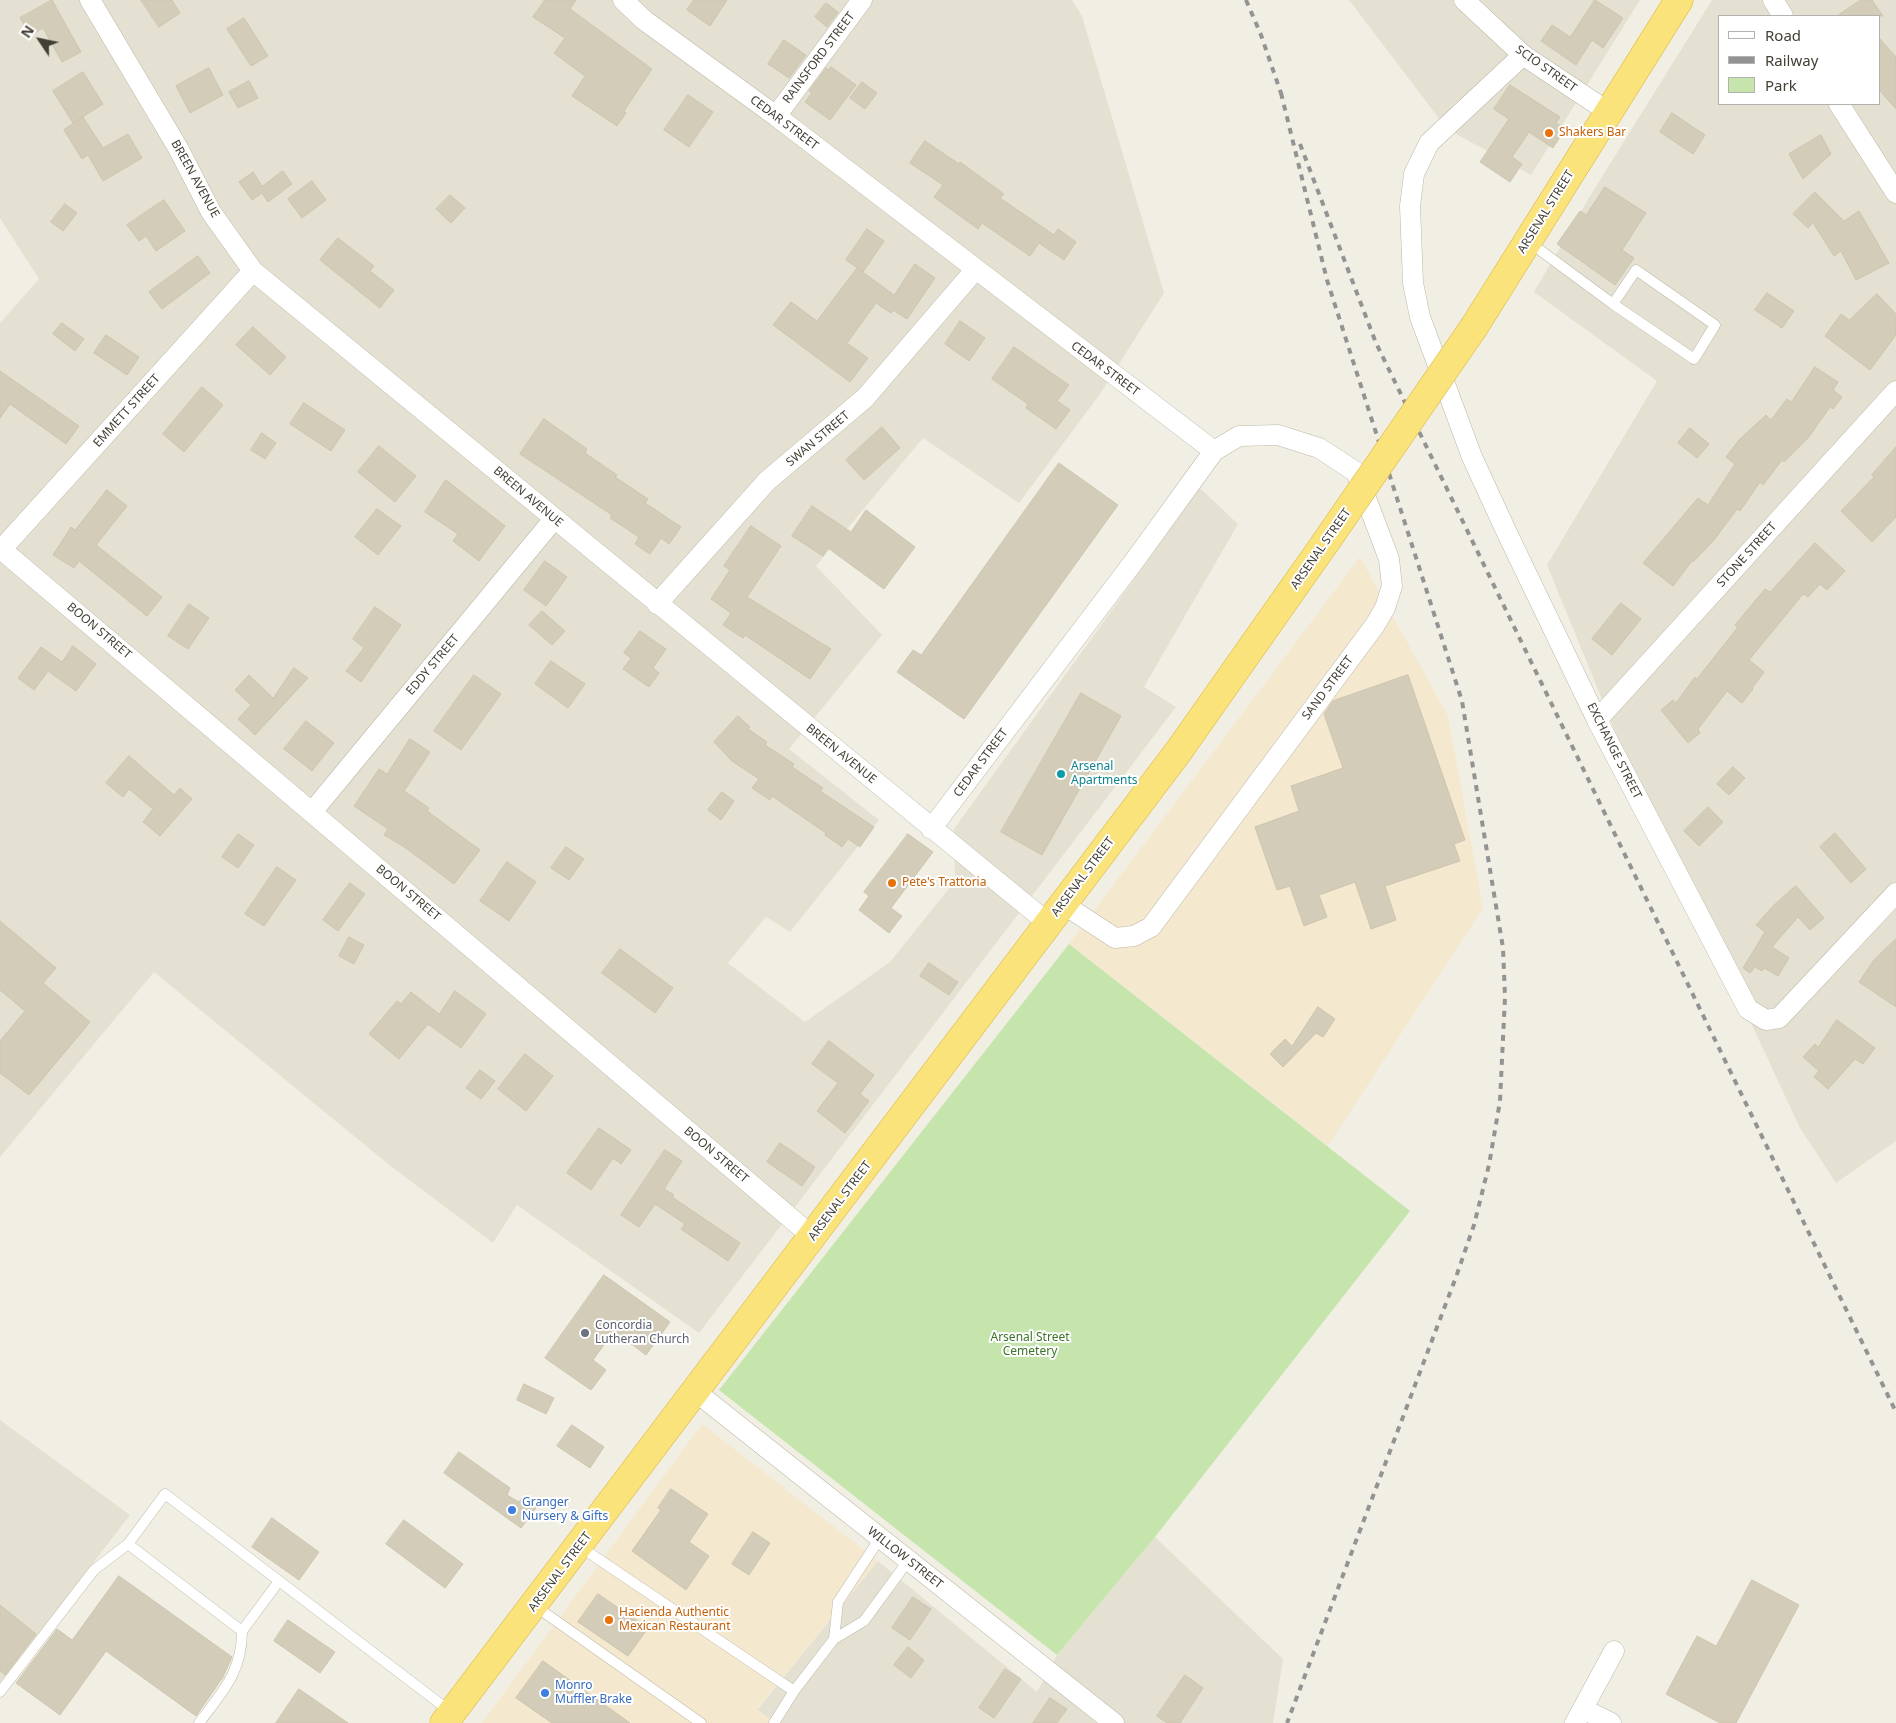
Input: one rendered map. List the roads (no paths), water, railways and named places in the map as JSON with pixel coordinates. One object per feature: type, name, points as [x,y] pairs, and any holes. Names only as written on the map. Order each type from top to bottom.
[{"type":"highway","name":"ARSENAL STREET","points":[[448,1718],[1178,752],[1474,327],[1610,113],[1679,0]]},
{"type":"street","name":"BREEN AVENUE","points":[[90,0],[178,148],[211,212],[253,271],[931,829],[1056,913]]},
{"type":"street","name":"CEDAR STREET","points":[[623,0],[644,20],[776,116],[1214,451],[1135,560],[931,829]]},
{"type":"street","name":"RAINSFORD STREET","points":[[776,116],[862,0]]},
{"type":"street","name":"SCIO STREET","points":[[1464,0],[1523,55],[1610,113]]},
{"type":"street","points":[[1774,0],[1782,15]]},
{"type":"street","name":"EXCHANGE STREET","points":[[1523,55],[1429,143],[1414,174],[1410,206],[1413,283],[1420,318],[1472,457],[1597,720],[1748,1009],[1766,1020],[1779,1018],[1896,893]]},
{"type":"street","points":[[1840,105],[1896,193]]},
{"type":"street","name":"SWAN STREET","points":[[657,604],[767,481],[865,398],[975,270]]},
{"type":"street","name":"EMMETT STREET","points":[[1,551],[253,271]]},
{"type":"street","name":"STONE STREET","points":[[1597,720],[1896,391]]},
{"type":"street","name":"SAND STREET","points":[[1056,913],[1116,938],[1134,936],[1151,927],[1385,608],[1392,586],[1389,560],[1356,472],[1319,448],[1278,435],[1239,436],[1214,451]]},
{"type":"street","name":"EDDY STREET","points":[[312,812],[554,519]]},
{"type":"street","name":"BOON STREET","points":[[1,551],[813,1237]]},
{"type":"street","name":"WILLOW STREET","points":[[696,1392],[1114,1723]]},
{"type":"street","points":[[1610,1723],[1579,1716],[1614,1651]]},
{"type":"lane","points":[[1528,241],[1613,304],[1694,359],[1715,325],[1636,270],[1613,304]]},
{"type":"lane","points":[[0,1692],[94,1570],[128,1544],[165,1494],[279,1581],[448,1718]]},
{"type":"lane","points":[[834,1639],[838,1602],[880,1538]]},
{"type":"lane","points":[[128,1544],[242,1631]]},
{"type":"lane","points":[[579,1546],[794,1690]]},
{"type":"lane","points":[[774,1723],[794,1690],[834,1639],[864,1621],[908,1561]]},
{"type":"lane","points":[[199,1723],[230,1682],[239,1664],[242,1631],[279,1581]]},
{"type":"lane","points":[[534,1605],[701,1723]]},
{"type":"railway","points":[[1246,0],[1261,35],[1283,99]]},
{"type":"railway","points":[[1281,93],[1327,280],[1462,701],[1503,948],[1505,997],[1500,1101],[1489,1165],[1474,1225],[1287,1723]]},
{"type":"railway","points":[[1300,144],[1376,343],[1896,1412]]},
{"type":"place","name":"Shakers Bar","points":[[1549,133]]},
{"type":"place","name":"Arsenal Apartments","points":[[1061,774]]},
{"type":"place","name":"Pete's Trattoria","points":[[892,883]]},
{"type":"place","name":"Concordia Lutheran Church","points":[[585,1333]]},
{"type":"place","name":"Granger Nursery & Gifts","points":[[512,1510]]},
{"type":"place","name":"Hacienda Authentic Mexican Restaurant","points":[[609,1620]]},
{"type":"place","name":"Monro Muffler Brake","points":[[545,1693]]},
{"type":"park label","name":"Arsenal Street Cemetery","points":[[1030,1345]]}]
